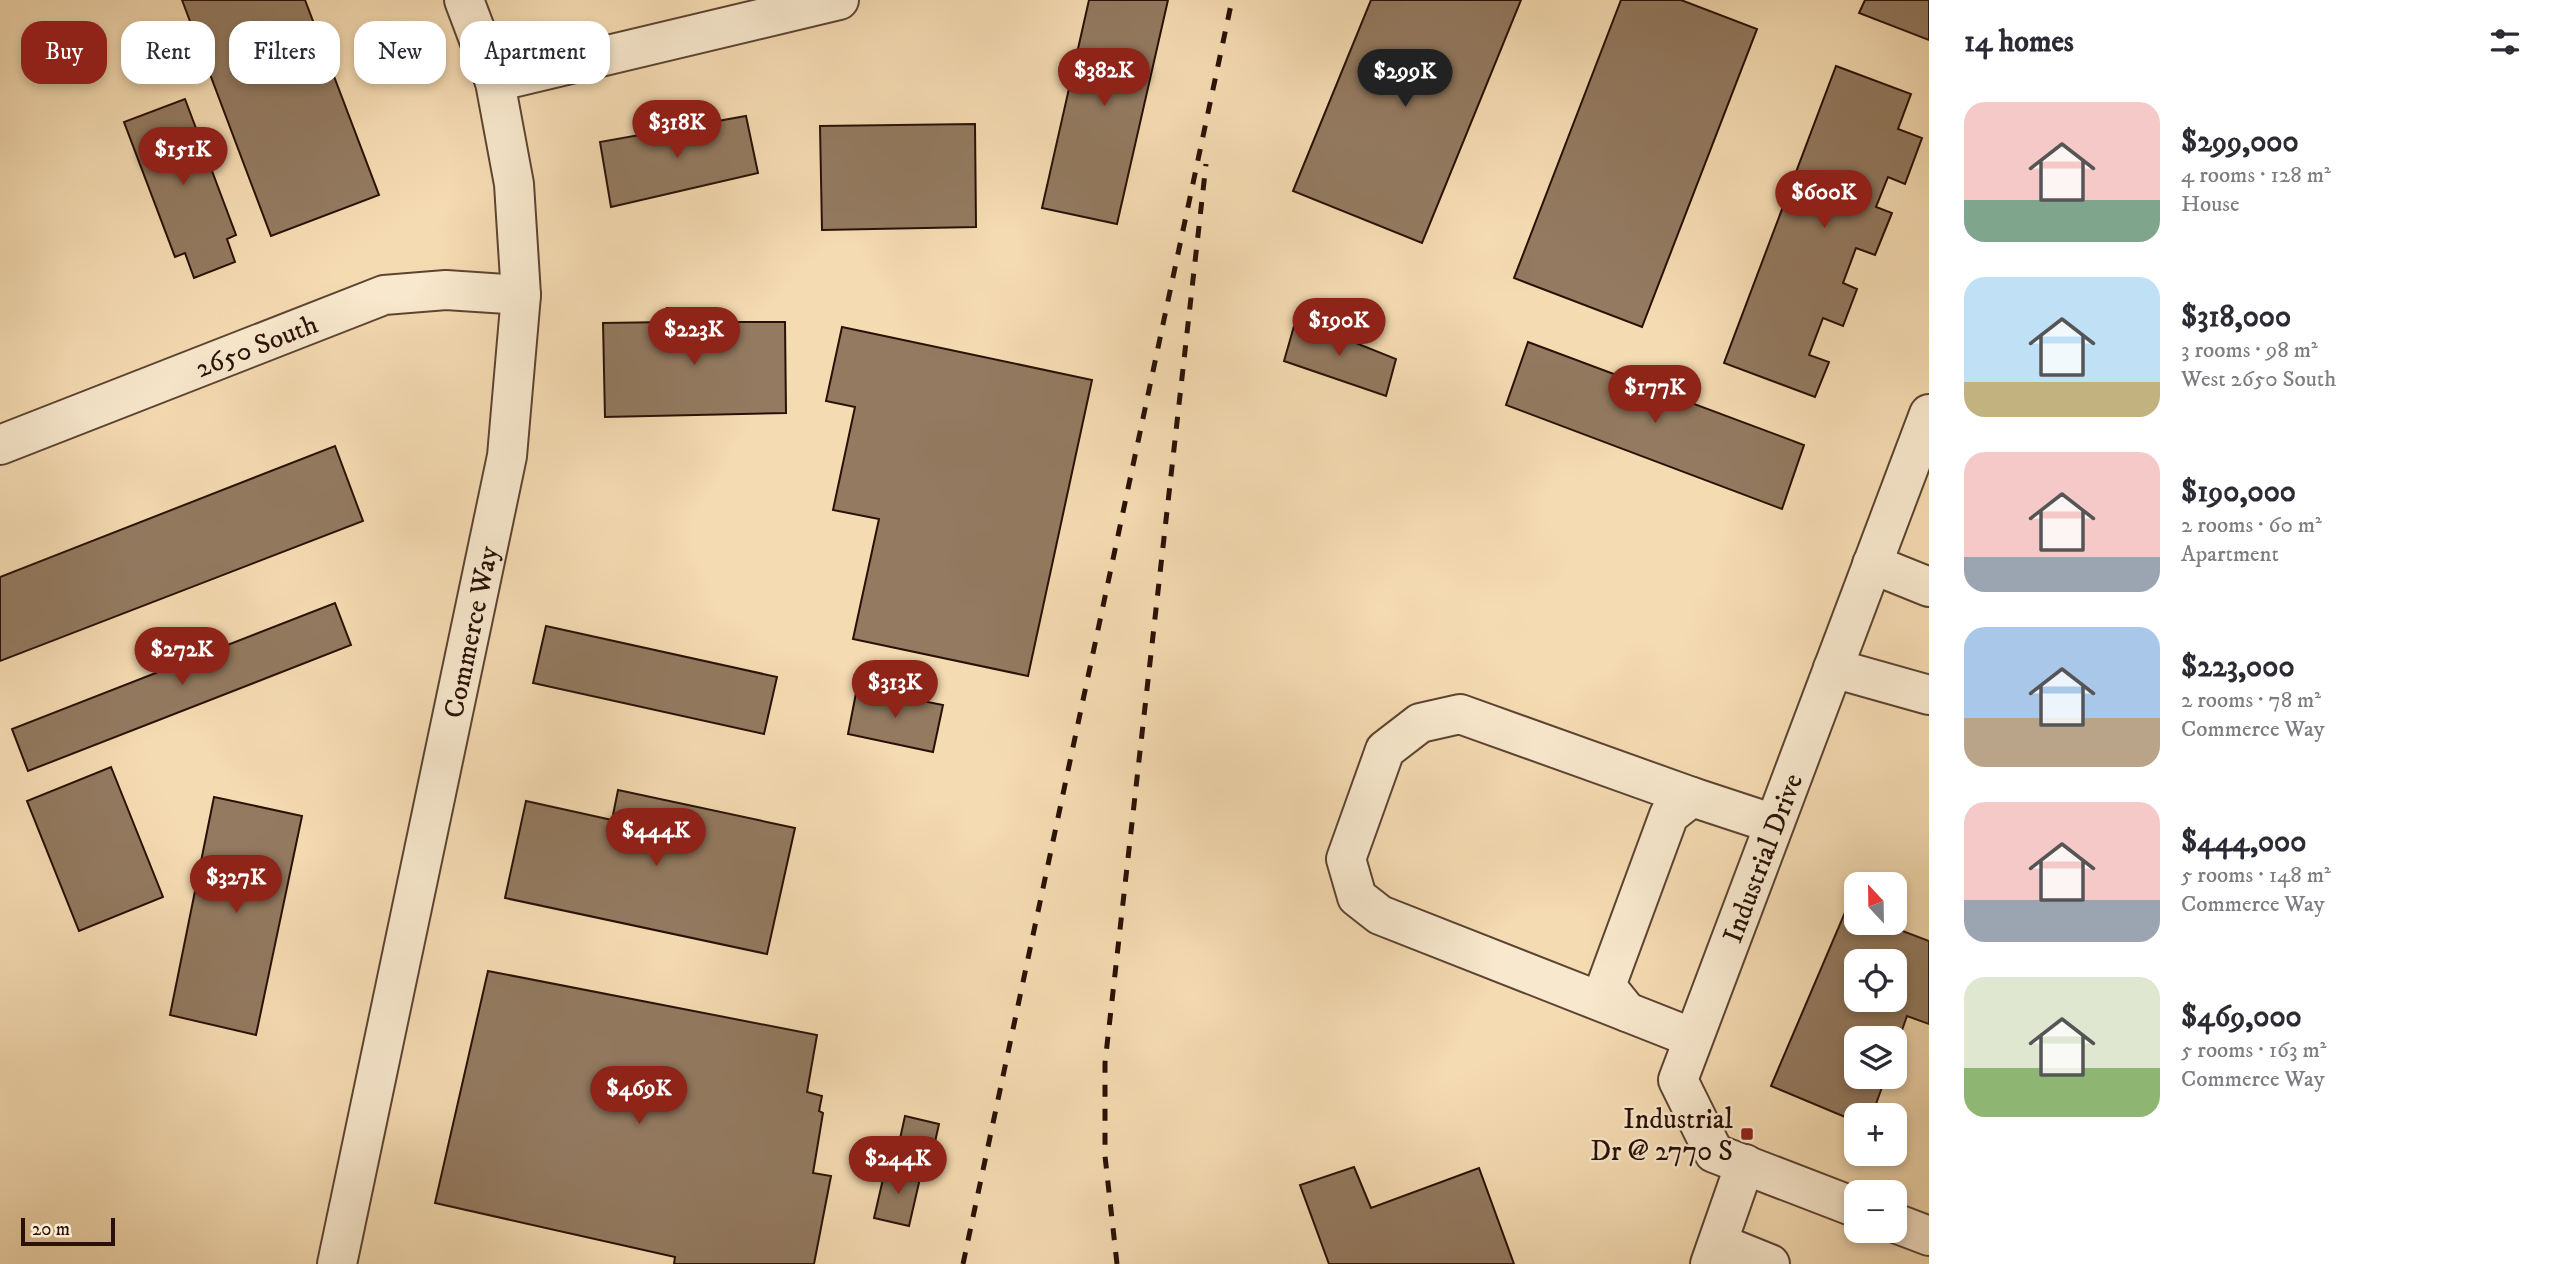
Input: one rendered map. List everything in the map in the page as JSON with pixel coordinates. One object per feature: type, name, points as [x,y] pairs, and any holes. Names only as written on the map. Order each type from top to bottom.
[{"type":"street","name":"Commerce Way","points":[[464,0],[472,21]]},
{"type":"street","points":[[610,55],[839,0]]},
{"type":"street","name":"Commerce Way","points":[[337,1264],[507,456],[521,295],[514,184],[495,84]]},
{"type":"street","name":"2650 South","points":[[0,445],[384,295],[446,290],[521,295]]},
{"type":"street","name":"Industrial Drive","points":[[1844,1203],[1714,1153],[1678,1080],[1872,564],[1922,455],[1929,414]]},
{"type":"street","points":[[1872,564],[1929,587]]},
{"type":"street","points":[[1833,668],[1929,695]]},
{"type":"street","points":[[1693,1038],[1380,915],[1357,897],[1346,859],[1385,750],[1420,723],[1460,714],[1774,824]]},
{"type":"street","points":[[1627,1012],[1606,986],[1669,815],[1692,797]]},
{"type":"street","points":[[1745,1164],[1714,1253],[1770,1264]]},
{"type":"street","points":[[1907,1228],[1929,1236]]},
{"type":"building","points":[[182,0],[305,0],[313,21],[229,21],[229,84],[337,84],[379,195],[271,236],[214,84],[215,21],[190,21]]},
{"type":"building","points":[[1089,0],[1168,0],[1117,224],[1042,208]]},
{"type":"building","points":[[1371,0],[1521,0],[1422,243],[1293,191]]},
{"type":"building","points":[[1621,0],[1681,0],[1757,29],[1642,327],[1514,278]]},
{"type":"building","points":[[1865,0],[1929,0],[1929,40],[1859,13]]},
{"type":"building","points":[[1836,66],[1911,94],[1898,129],[1922,138],[1905,184],[1888,177],[1876,207],[1892,213],[1875,255],[1856,248],[1843,283],[1857,289],[1843,326],[1823,318],[1809,355],[1829,362],[1815,397],[1724,363]]},
{"type":"building","points":[[185,99],[236,235],[227,239],[235,262],[194,278],[185,253],[175,257],[124,122]]},
{"type":"building","points":[[746,116],[758,173],[611,207],[600,142]]},
{"type":"building","points":[[975,124],[976,227],[822,230],[820,126]]},
{"type":"building","points":[[667,308],[703,308],[705,322],[785,322],[786,413],[605,417],[603,323],[669,322]]},
{"type":"building","points":[[1296,319],[1396,359],[1386,396],[1284,361]]},
{"type":"building","points":[[842,327],[1092,380],[1028,676],[853,639],[879,519],[833,510],[855,407],[826,401]]},
{"type":"building","points":[[1528,342],[1804,445],[1782,509],[1506,405]]},
{"type":"building","points":[[335,446],[363,521],[0,661],[0,577]]},
{"type":"building","points":[[335,603],[351,645],[28,771],[12,729]]},
{"type":"building","points":[[546,626],[777,677],[764,734],[533,683]]},
{"type":"building","points":[[857,688],[943,705],[933,752],[848,734]]},
{"type":"building","points":[[111,767],[163,897],[79,931],[27,801]]},
{"type":"building","points":[[618,790],[795,828],[767,954],[505,898],[526,801],[612,820]]},
{"type":"building","points":[[214,797],[302,816],[256,1035],[170,1015]]},
{"type":"building","points":[[1844,915],[1844,935],[1908,933],[1929,941],[1929,1024],[1907,1016],[1903,1026],[1844,1026],[1844,1089],[1881,1089],[1876,1103],[1844,1103],[1844,1117],[1771,1086]]},
{"type":"building","points":[[488,971],[817,1035],[807,1092],[822,1096],[819,1111],[823,1113],[813,1173],[831,1176],[814,1264],[674,1264],[675,1257],[435,1203]]},
{"type":"building","points":[[905,1116],[939,1124],[928,1173],[894,1166]]},
{"type":"building","points":[[886,1166],[921,1174],[909,1226],[874,1218]]},
{"type":"building","points":[[1354,1167],[1371,1208],[1479,1168],[1514,1264],[1329,1264],[1300,1185]]},
{"type":"railway","points":[[963,1264],[1232,0]]},
{"type":"railway","points":[[1117,1264],[1105,1156],[1105,1063],[1206,164]]},
{"type":"place","name":"Industrial Dr @ 2770 S","points":[[1747,1134]]}]
